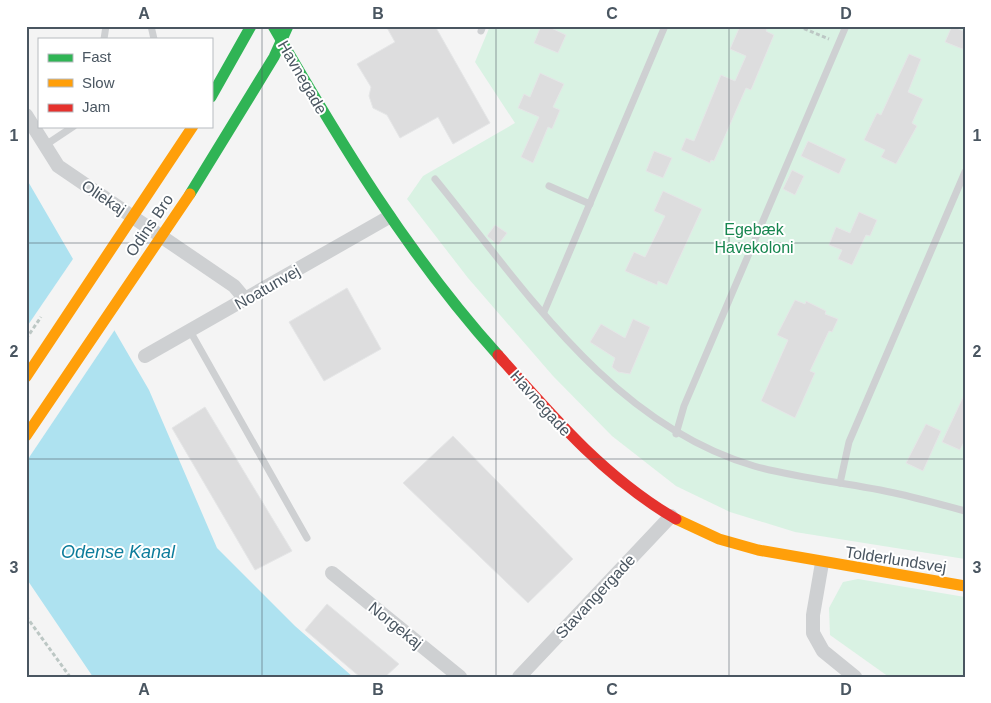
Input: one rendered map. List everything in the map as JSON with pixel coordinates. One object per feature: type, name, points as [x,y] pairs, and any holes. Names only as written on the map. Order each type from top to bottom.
[{"type":"street","points":[[212,95],[251,26]]},
{"type":"street","name":"Havnegade","points":[[273,26],[330,124],[389,217],[444,294],[571,437],[645,501],[671,516],[720,539],[754,550],[822,563]]},
{"type":"street","name":"Odins Bro","points":[[26,436],[208,167],[274,57],[288,26]]},
{"type":"street","name":"Oliekaj","points":[[26,115],[58,166],[234,286],[245,299]]},
{"type":"street","name":"Odins Bro","points":[[26,377],[193,128]]},
{"type":"street","name":"Noatunvej","points":[[146,356],[389,217]]},
{"type":"street","name":"Stavangergade","points":[[519,677],[671,516]]},
{"type":"street","points":[[822,563],[813,615],[812,633],[823,651],[855,677]]},
{"type":"street","name":"Tolderlundsvej","points":[[822,563],[965,586]]},
{"type":"street","name":"Norgekaj","points":[[332,572],[460,677]]},
{"type":"lane","points":[[544,312],[665,26]]},
{"type":"lane","points":[[676,434],[684,406],[846,26]]},
{"type":"lane","points":[[44,146],[71,128]]},
{"type":"lane","points":[[840,483],[849,442],[965,172]]},
{"type":"lane","points":[[435,179],[544,312],[607,381],[643,411],[676,434],[710,450],[753,465],[898,494],[965,511]]},
{"type":"lane","points":[[548,186],[590,204]]},
{"type":"lane","points":[[190,331],[308,538]]},
{"type":"path","points":[[798,26],[839,43]]},
{"type":"path","points":[[26,616],[70,677]]},
{"type":"green space","name":"Egebæk Havekoloni","points":[[490,26],[965,26],[965,559],[795,532],[730,512],[676,486],[612,436],[553,376],[468,278],[407,199],[423,176],[515,123],[475,62]]},
{"type":"green space","points":[[858,579],[965,597],[965,677],[889,677],[830,635],[829,608],[843,582]]},
{"type":"water","name":"Odense Kanal","points":[[26,178],[149,390],[217,548],[295,626],[353,677],[93,677],[26,578]]},
{"type":"pier","points":[[75,256],[116,328],[26,462],[26,328]]},
{"type":"building","points":[[386,26],[435,26],[490,123],[453,144],[438,117],[400,138],[387,115],[373,108],[369,96],[371,87],[357,64],[395,42]]},
{"type":"building","points":[[541,26],[547,26],[566,35],[558,53],[534,43]]},
{"type":"building","points":[[740,26],[768,26],[766,31],[774,35],[751,90],[746,88],[714,161],[711,160],[710,163],[681,150],[686,138],[694,141],[721,75],[735,81],[746,56],[730,49]]},
{"type":"building","points":[[952,26],[965,32],[965,50],[945,42]]},
{"type":"building","points":[[909,54],[921,59],[908,92],[923,99],[912,123],[917,126],[896,164],[881,157],[885,150],[864,140],[877,113],[881,115]]},
{"type":"building","points":[[540,73],[564,84],[553,107],[560,110],[552,129],[548,127],[533,163],[521,157],[539,117],[518,108],[524,94],[530,97]]},
{"type":"building","points":[[808,141],[846,159],[839,174],[801,156]]},
{"type":"building","points":[[654,151],[672,158],[663,178],[646,171]]},
{"type":"building","points":[[792,170],[804,176],[795,195],[783,189]]},
{"type":"building","points":[[663,191],[702,209],[667,285],[658,281],[657,285],[625,271],[634,252],[645,257],[665,216],[654,211]]},
{"type":"building","points":[[859,212],[877,220],[870,236],[866,235],[852,265],[838,259],[842,250],[829,245],[836,227],[850,233]]},
{"type":"building","points":[[495,225],[507,233],[498,245],[487,236]]},
{"type":"building","points":[[347,288],[381,349],[324,381],[289,322]]},
{"type":"building","points":[[795,300],[805,304],[806,301],[826,311],[825,314],[838,319],[832,332],[829,331],[810,371],[815,373],[795,418],[761,401],[788,340],[777,335]]},
{"type":"building","points":[[633,319],[650,327],[630,374],[618,372],[612,367],[615,358],[590,342],[601,324],[625,338]]},
{"type":"building","points":[[965,393],[965,440],[960,450],[942,442]]},
{"type":"building","points":[[205,407],[292,551],[255,570],[172,428]]},
{"type":"building","points":[[926,424],[941,431],[923,471],[906,463]]},
{"type":"building","points":[[453,436],[573,559],[528,603],[403,483]]},
{"type":"building","points":[[327,604],[399,664],[385,677],[360,677],[305,630]]},
{"type":"traffic: fast","points":[[212,95],[251,26]]},
{"type":"traffic: fast","points":[[273,26],[350,155],[405,238],[434,278],[498,355]]},
{"type":"traffic: fast","points":[[190,194],[274,57],[288,26]]},
{"type":"traffic: slow","points":[[26,377],[192,128]]},
{"type":"traffic: slow","points":[[26,436],[190,194]]},
{"type":"traffic: slow","points":[[676,519],[719,539],[758,550],[965,586]]},
{"type":"traffic: jam","points":[[498,355],[559,423],[603,465],[650,503],[676,519]]}]
